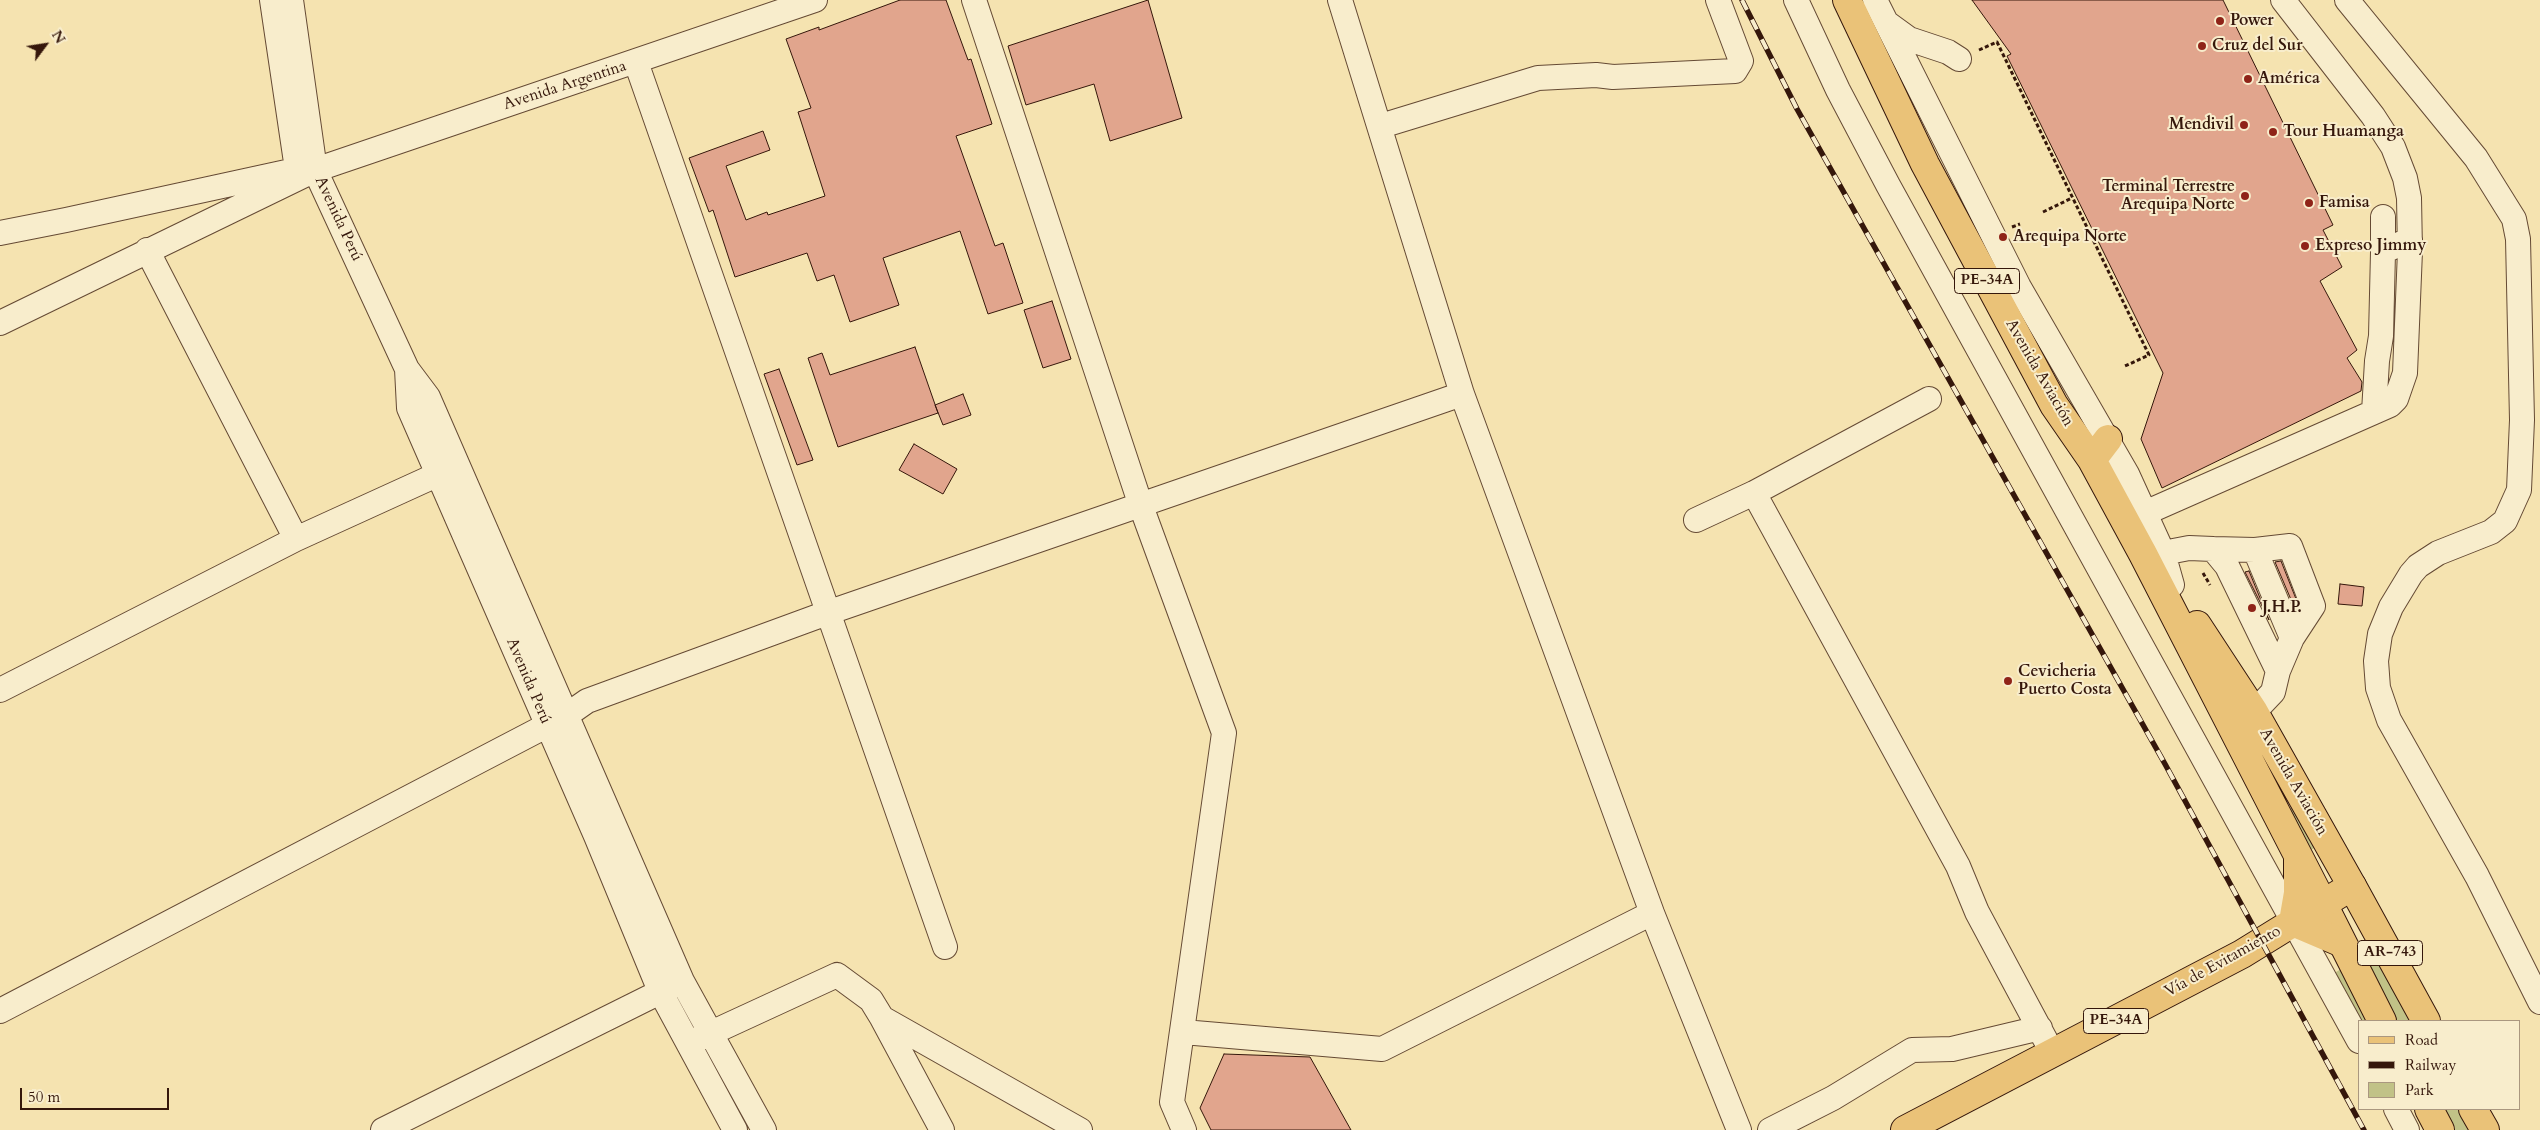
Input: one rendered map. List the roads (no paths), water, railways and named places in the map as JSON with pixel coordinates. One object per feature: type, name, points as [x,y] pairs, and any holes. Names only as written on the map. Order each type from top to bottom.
[{"type":"main road","name":"Avenida Aviación","points":[[1847,0],[1925,164],[2054,405],[2100,449],[2153,553],[2340,942],[2381,1020]]},
{"type":"main road","name":"Avenida Aviación","points":[[2153,553],[2254,712],[2425,1020]]},
{"type":"main road","points":[[2298,853],[2298,893],[2293,922],[2340,942]]},
{"type":"main road","name":"Vía de Evitamiento","points":[[1905,1130],[2242,954],[2352,886]]},
{"type":"main road","points":[[2430,1110],[2440,1130]]},
{"type":"main road","points":[[2474,1110],[2485,1130]]},
{"type":"street","name":"Avenida Perú","points":[[272,0],[306,170],[407,369],[428,397],[448,470],[557,720],[682,981],[764,1130]]},
{"type":"street","name":"Avenida Perú","points":[[291,0],[306,170]]},
{"type":"street","name":"Avenida Argentina","points":[[306,170],[636,62],[815,0]]},
{"type":"street","points":[[974,0],[1141,506],[1224,733],[1172,1102],[1184,1130]]},
{"type":"street","points":[[1340,0],[1381,126],[1462,394],[1652,913],[1739,1130]]},
{"type":"street","points":[[1381,126],[1538,78],[1596,75],[1613,77],[1735,71],[1741,61],[1718,0]]},
{"type":"street","points":[[1796,0],[1838,90],[1888,185],[2358,1039]]},
{"type":"street","points":[[1875,0],[2100,449],[2145,513],[2153,553],[2189,548],[2255,550],[2290,546],[2313,606],[2292,638],[2278,671],[2273,692],[2254,712]]},
{"type":"street","points":[[2145,513],[2390,405],[2396,398],[2405,373],[2410,236],[2409,198],[2405,178],[2393,147],[2373,116],[2283,0]]},
{"type":"street","points":[[2347,0],[2476,158],[2514,218],[2518,239],[2522,420],[2520,490],[2505,521],[2491,532],[2438,553],[2418,566],[2411,574],[2391,607],[2380,634],[2376,661],[2378,688],[2390,720],[2477,876],[2540,1002]]},
{"type":"street","points":[[1887,23],[1909,39],[1948,52],[1959,59]]},
{"type":"street","points":[[636,62],[945,947]]},
{"type":"street","points":[[0,233],[306,170]]},
{"type":"street","points":[[0,323],[306,170]]},
{"type":"street","points":[[2374,412],[2376,361],[2381,336],[2383,217]]},
{"type":"street","points":[[2382,252],[2410,236]]},
{"type":"street","points":[[147,250],[296,540]]},
{"type":"street","points":[[0,1010],[557,720],[587,701],[827,613],[1462,394]]},
{"type":"street","points":[[1696,520],[1754,493],[1929,399]]},
{"type":"street","points":[[0,690],[296,540],[448,470]]},
{"type":"street","points":[[1754,493],[1958,866],[1977,912],[2053,1054]]},
{"type":"street","points":[[2213,549],[2227,566],[2278,671]]},
{"type":"street","points":[[2255,550],[2292,638]]},
{"type":"street","name":"Avenida Perú","points":[[557,720],[608,863],[660,992],[735,1130]]},
{"type":"street","points":[[1183,1032],[1382,1049],[1652,913]]},
{"type":"street","points":[[689,1043],[837,975],[870,1000],[882,1018],[942,1130]]},
{"type":"street","points":[[383,1130],[682,981]]},
{"type":"street","points":[[882,1018],[1080,1130]]},
{"type":"street","points":[[1770,1130],[1833,1098],[1912,1050],[1952,1049],[2040,1028]]},
{"type":"street","points":[[2397,1110],[2407,1130]]},
{"type":"railway","points":[[1742,0],[1797,109],[2165,764],[2364,1130]]},
{"type":"place","name":"Power","points":[[2220,21]]},
{"type":"place","name":"Cruz del Sur","points":[[2202,46]]},
{"type":"place","name":"América","points":[[2248,79]]},
{"type":"place","name":"Mendivil","points":[[2244,125]]},
{"type":"place","name":"Tour Huamanga","points":[[2273,132]]},
{"type":"place","name":"Terminal Terrestre Arequipa Norte","points":[[2245,196]]},
{"type":"place","name":"Famisa","points":[[2309,203]]},
{"type":"place","name":"Arequipa Norte","points":[[2003,237]]},
{"type":"place","name":"Expreso Jimmy","points":[[2305,246]]},
{"type":"place","name":"J.H.P.","points":[[2252,608]]},
{"type":"place","name":"Cevicheria Puerto Costa","points":[[2008,681]]}]
